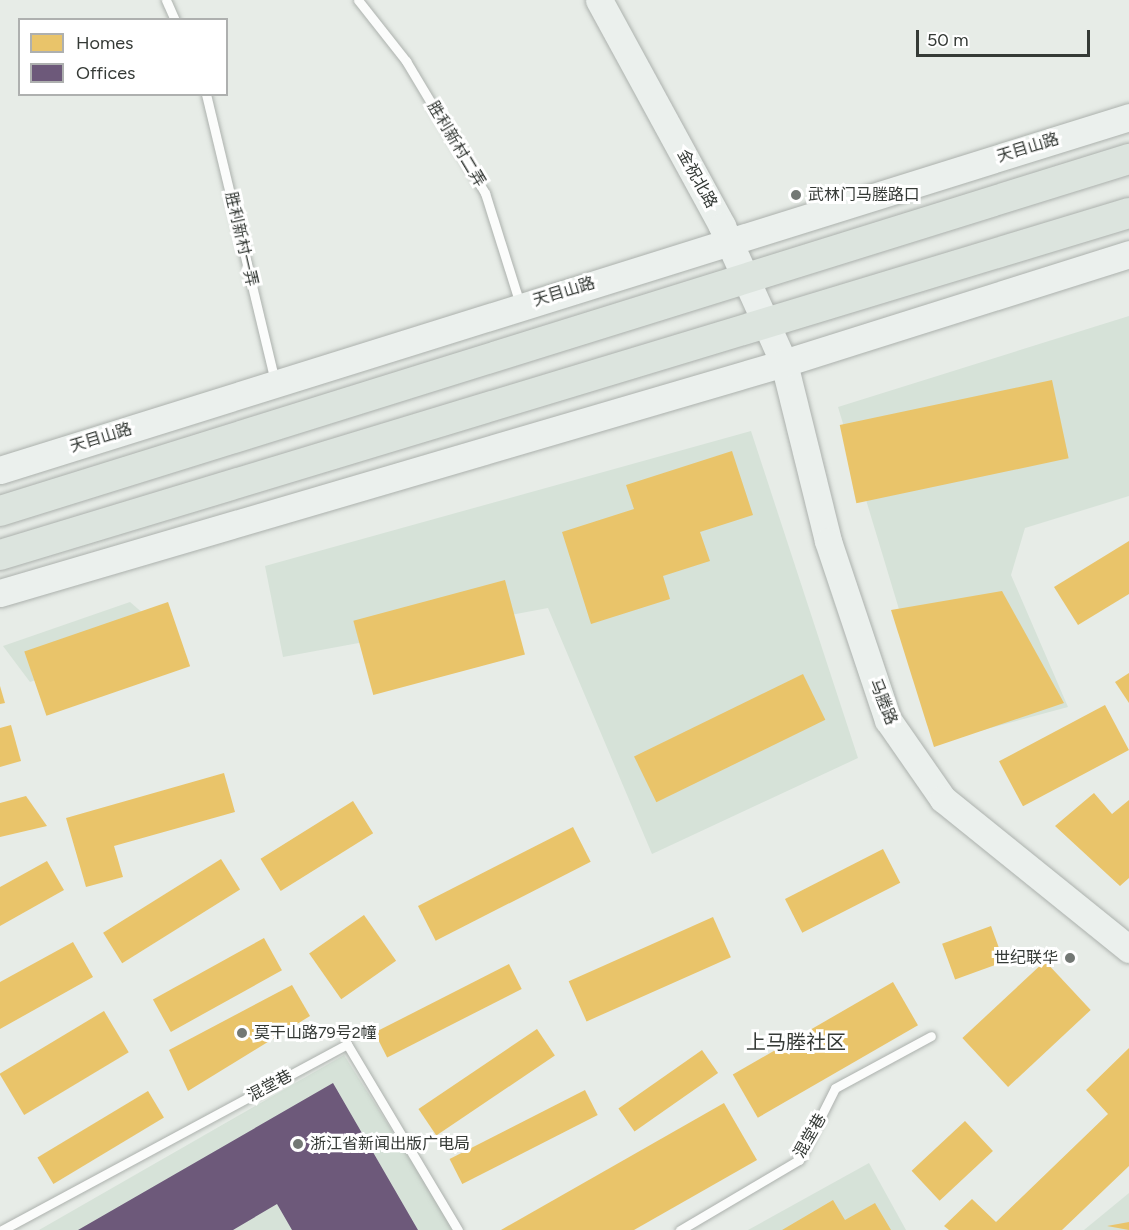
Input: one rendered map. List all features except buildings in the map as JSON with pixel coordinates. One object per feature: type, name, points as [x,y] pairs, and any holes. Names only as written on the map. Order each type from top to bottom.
[{"type":"main road","name":"金祝北路","points":[[599,0],[747,278],[784,363]]},
{"type":"main road","name":"天目山路","points":[[0,470],[1129,117]]},
{"type":"main road","points":[[0,511],[1129,159]]},
{"type":"main road","points":[[0,555],[769,325],[1129,213]]},
{"type":"main road","points":[[0,593],[784,363],[1129,254]]},
{"type":"main road","name":"马塍路","points":[[784,363],[828,541],[888,720],[943,799],[1129,949]]},
{"type":"lane","points":[[166,0],[174,18]]},
{"type":"lane","name":"胜利新村二弄","points":[[357,0],[406,61],[485,193],[521,306]]},
{"type":"lane","name":"胜利新村一弄","points":[[206,96],[275,383]]},
{"type":"lane","name":"混堂巷","points":[[680,1230],[799,1160],[835,1088],[931,1036]]},
{"type":"lane","name":"混堂巷","points":[[2,1230],[347,1044],[458,1230]]},
{"type":"shaded area","points":[[1129,316],[1129,496],[1025,528],[1011,575],[1068,707],[939,742],[838,407]]},
{"type":"shaded area","points":[[751,431],[858,758],[652,854],[548,608],[283,657],[265,566]]},
{"type":"shaded area","points":[[130,602],[167,634],[30,682],[3,646]]},
{"type":"shaded area","name":"浙江省新闻出版广电局","points":[[344,1055],[455,1230],[39,1230]]},
{"type":"shaded area","points":[[869,1163],[906,1230],[748,1230]]},
{"type":"shaded area","points":[[1129,1193],[1129,1230],[1084,1230]]},
{"type":"place","name":"武林门马塍路口","points":[[796,195]]},
{"type":"place","name":"世纪联华","points":[[1070,958]]},
{"type":"place","name":"莫干山路79号2幢","points":[[242,1033]]},
{"type":"place","name":"浙江省新闻出版广电局","points":[[298,1144]]},
{"type":"district","name":"上马塍社区","points":[[796,1042]]}]
